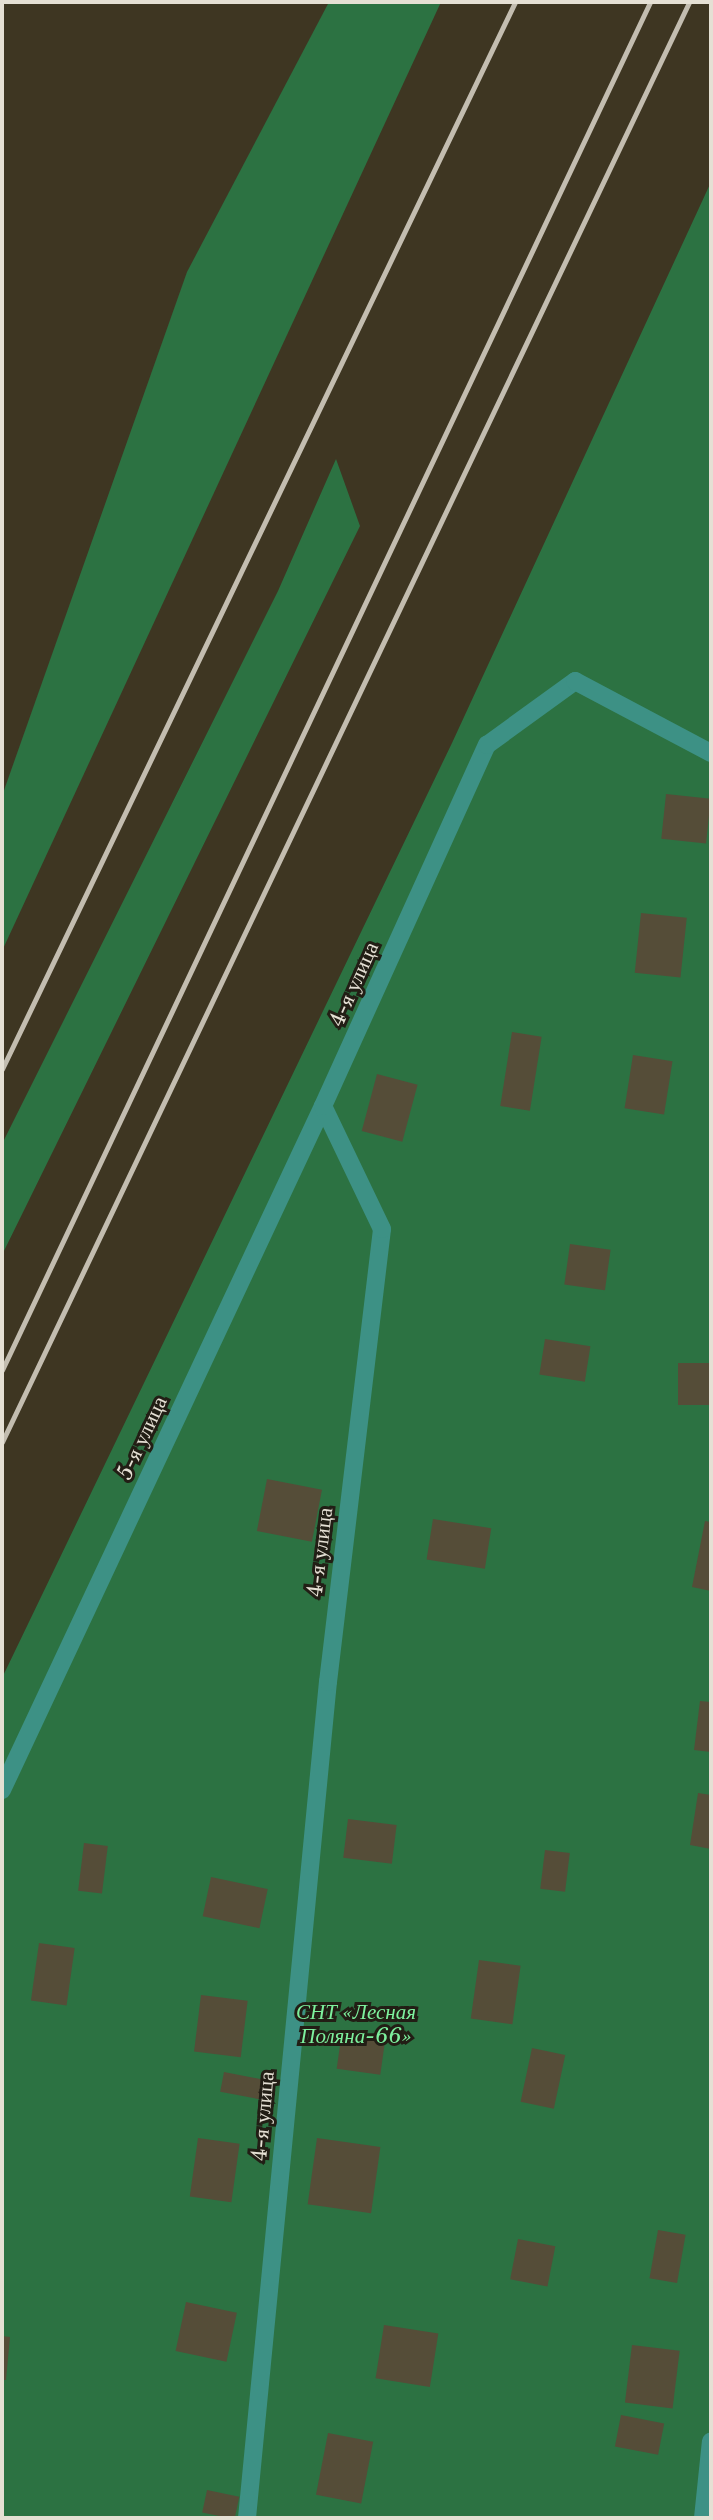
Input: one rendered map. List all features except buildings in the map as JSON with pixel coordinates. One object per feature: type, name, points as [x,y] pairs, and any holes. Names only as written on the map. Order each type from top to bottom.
[{"type":"street","name":"4-я улица","points":[[247,2518],[328,1682],[382,1229],[323,1106],[487,746],[575,681],[711,752]]},
{"type":"street","name":"5-я улица","points":[[2,1790],[323,1106]]},
{"type":"street","points":[[703,2518],[711,2441]]},
{"type":"green space","points":[[329,2],[441,2],[2,951],[2,796],[187,272]]},
{"type":"green space","name":"СНТ «Лесная Поляна-66»","points":[[711,182],[711,2518],[2,2518],[2,1678],[452,743]]},
{"type":"green space","points":[[336,459],[360,526],[2,1255],[2,1144],[278,591]]},
{"type":"railway","points":[[2,1069],[515,2]]},
{"type":"railway","points":[[2,1370],[650,2]]},
{"type":"railway","points":[[2,1442],[689,2]]}]
